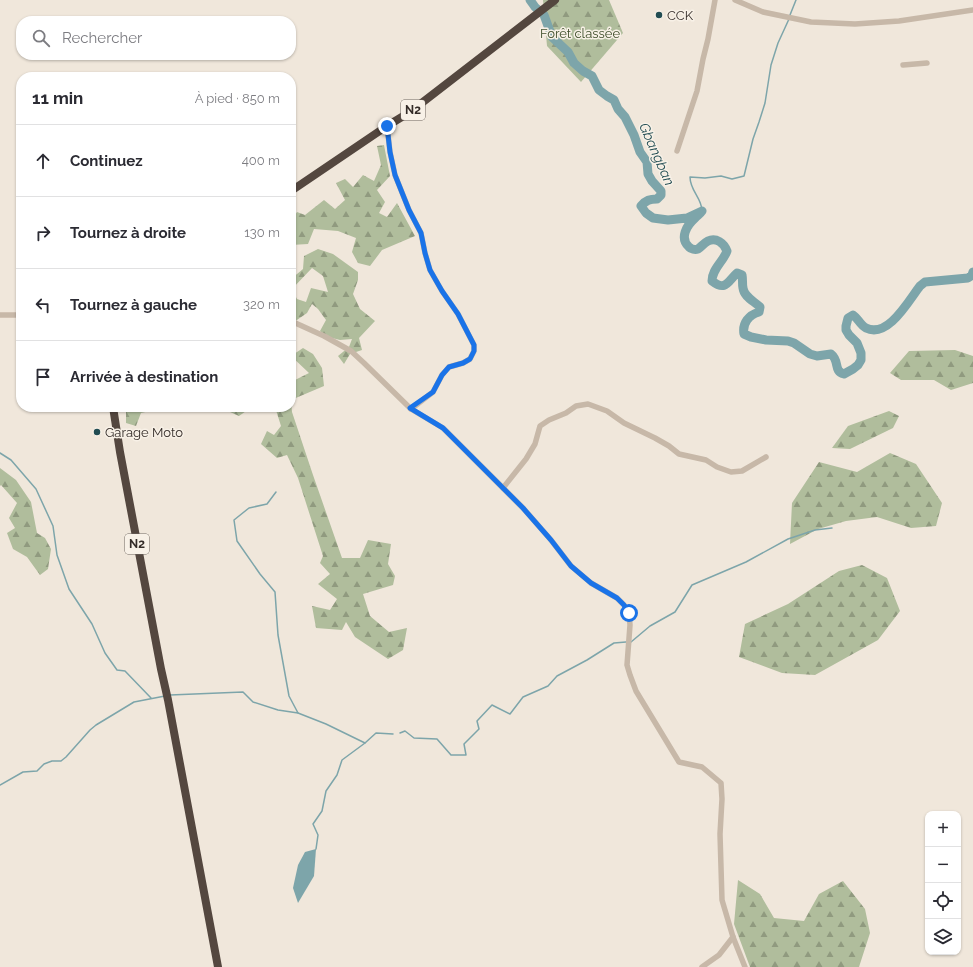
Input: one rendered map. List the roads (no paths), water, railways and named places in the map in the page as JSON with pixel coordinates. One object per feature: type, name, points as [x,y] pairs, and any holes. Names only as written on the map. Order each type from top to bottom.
[{"type":"highway","name":"N2","points":[[296,188],[410,112],[555,0]]},
{"type":"highway","name":"N2","points":[[114,412],[120,452],[218,967]]},
{"type":"street","points":[[677,151],[697,92],[715,0]]},
{"type":"street","points":[[735,0],[763,12],[811,22],[855,24],[899,21],[973,10]]},
{"type":"street","points":[[902,65],[927,63]]},
{"type":"street","points":[[387,126],[390,152],[395,175],[409,210],[421,233],[430,270],[458,314],[474,345],[474,351],[470,359],[463,363],[449,367],[442,375],[433,392],[410,408]]},
{"type":"street","points":[[0,315],[16,315]]},
{"type":"street","points":[[296,323],[324,336],[351,351],[410,408],[443,428],[523,508],[571,566],[591,583],[617,598],[624,605],[629,613],[630,625],[627,664],[636,692],[679,762],[702,767],[721,783],[722,799],[720,834],[722,900],[733,937],[745,967]]},
{"type":"street","points":[[503,488],[526,459],[535,444],[540,426],[549,420],[566,413],[576,406],[588,404],[607,411],[624,423],[669,446],[679,454],[706,460],[717,467],[731,472],[742,471],[766,457]]},
{"type":"street","points":[[702,967],[719,954],[733,937]]},
{"type":"water","points":[[316,849],[314,876],[298,903],[293,888],[298,865],[305,852]]},
{"type":"waterway","name":"Gbangban","points":[[530,0],[544,15],[552,37],[568,52],[574,63],[583,71],[592,76],[599,90],[614,100],[618,109],[625,117],[640,152],[647,162],[648,174],[661,191],[661,195],[657,199],[648,200],[641,206],[646,213],[653,218],[668,220],[687,218],[702,211],[687,228],[684,236],[686,243],[689,247],[698,249],[711,240],[717,240],[726,248],[727,251],[716,269],[712,277],[712,281],[721,286],[729,282],[737,273],[742,275],[745,294],[760,307],[759,312],[749,317],[745,323],[744,334],[766,340],[788,341],[794,343],[810,354],[817,356],[831,354],[834,357],[837,368],[844,374],[858,365],[861,360],[861,353],[857,343],[846,330],[848,318],[853,315],[866,328],[874,330],[882,328],[897,316],[920,286],[925,282],[968,278],[973,272]]},
{"type":"waterway","points":[[790,15],[796,0]]},
{"type":"waterway","points":[[702,211],[690,177],[705,178],[721,176],[732,179],[744,176],[753,139],[765,103],[771,65],[778,43],[789,19]]},
{"type":"waterway","points":[[0,453],[11,460],[36,489],[53,526],[57,555],[69,589],[92,624],[105,653],[117,670],[125,671],[151,698]]},
{"type":"waterway","points":[[276,492],[267,504],[249,508],[234,520],[237,541],[260,574],[275,592],[278,635],[289,696],[298,713]]},
{"type":"waterway","points":[[631,642],[650,626],[675,612],[692,585],[746,562],[788,539],[815,530],[832,528]]},
{"type":"waterway","points":[[400,733],[405,731],[414,738],[437,739],[451,755],[466,755],[464,744],[479,729],[477,721],[492,705],[510,714],[523,697],[548,686],[557,676],[614,643],[626,642]]},
{"type":"waterway","points":[[170,695],[243,692],[253,702],[278,710],[298,713],[326,724],[365,743]]},
{"type":"waterway","points":[[0,785],[23,772],[37,771],[44,764],[52,761],[61,761],[96,725],[134,702],[165,696]]},
{"type":"waterway","points":[[316,849],[318,835],[313,824],[322,811],[326,791],[337,775],[342,760],[376,733],[393,734]]},
{"type":"place","name":"CCK","points":[[659,15]]},
{"type":"place","name":"Garage Moto","points":[[97,432]]},
{"type":"park label","name":"Forêt classée","points":[[580,33]]}]
